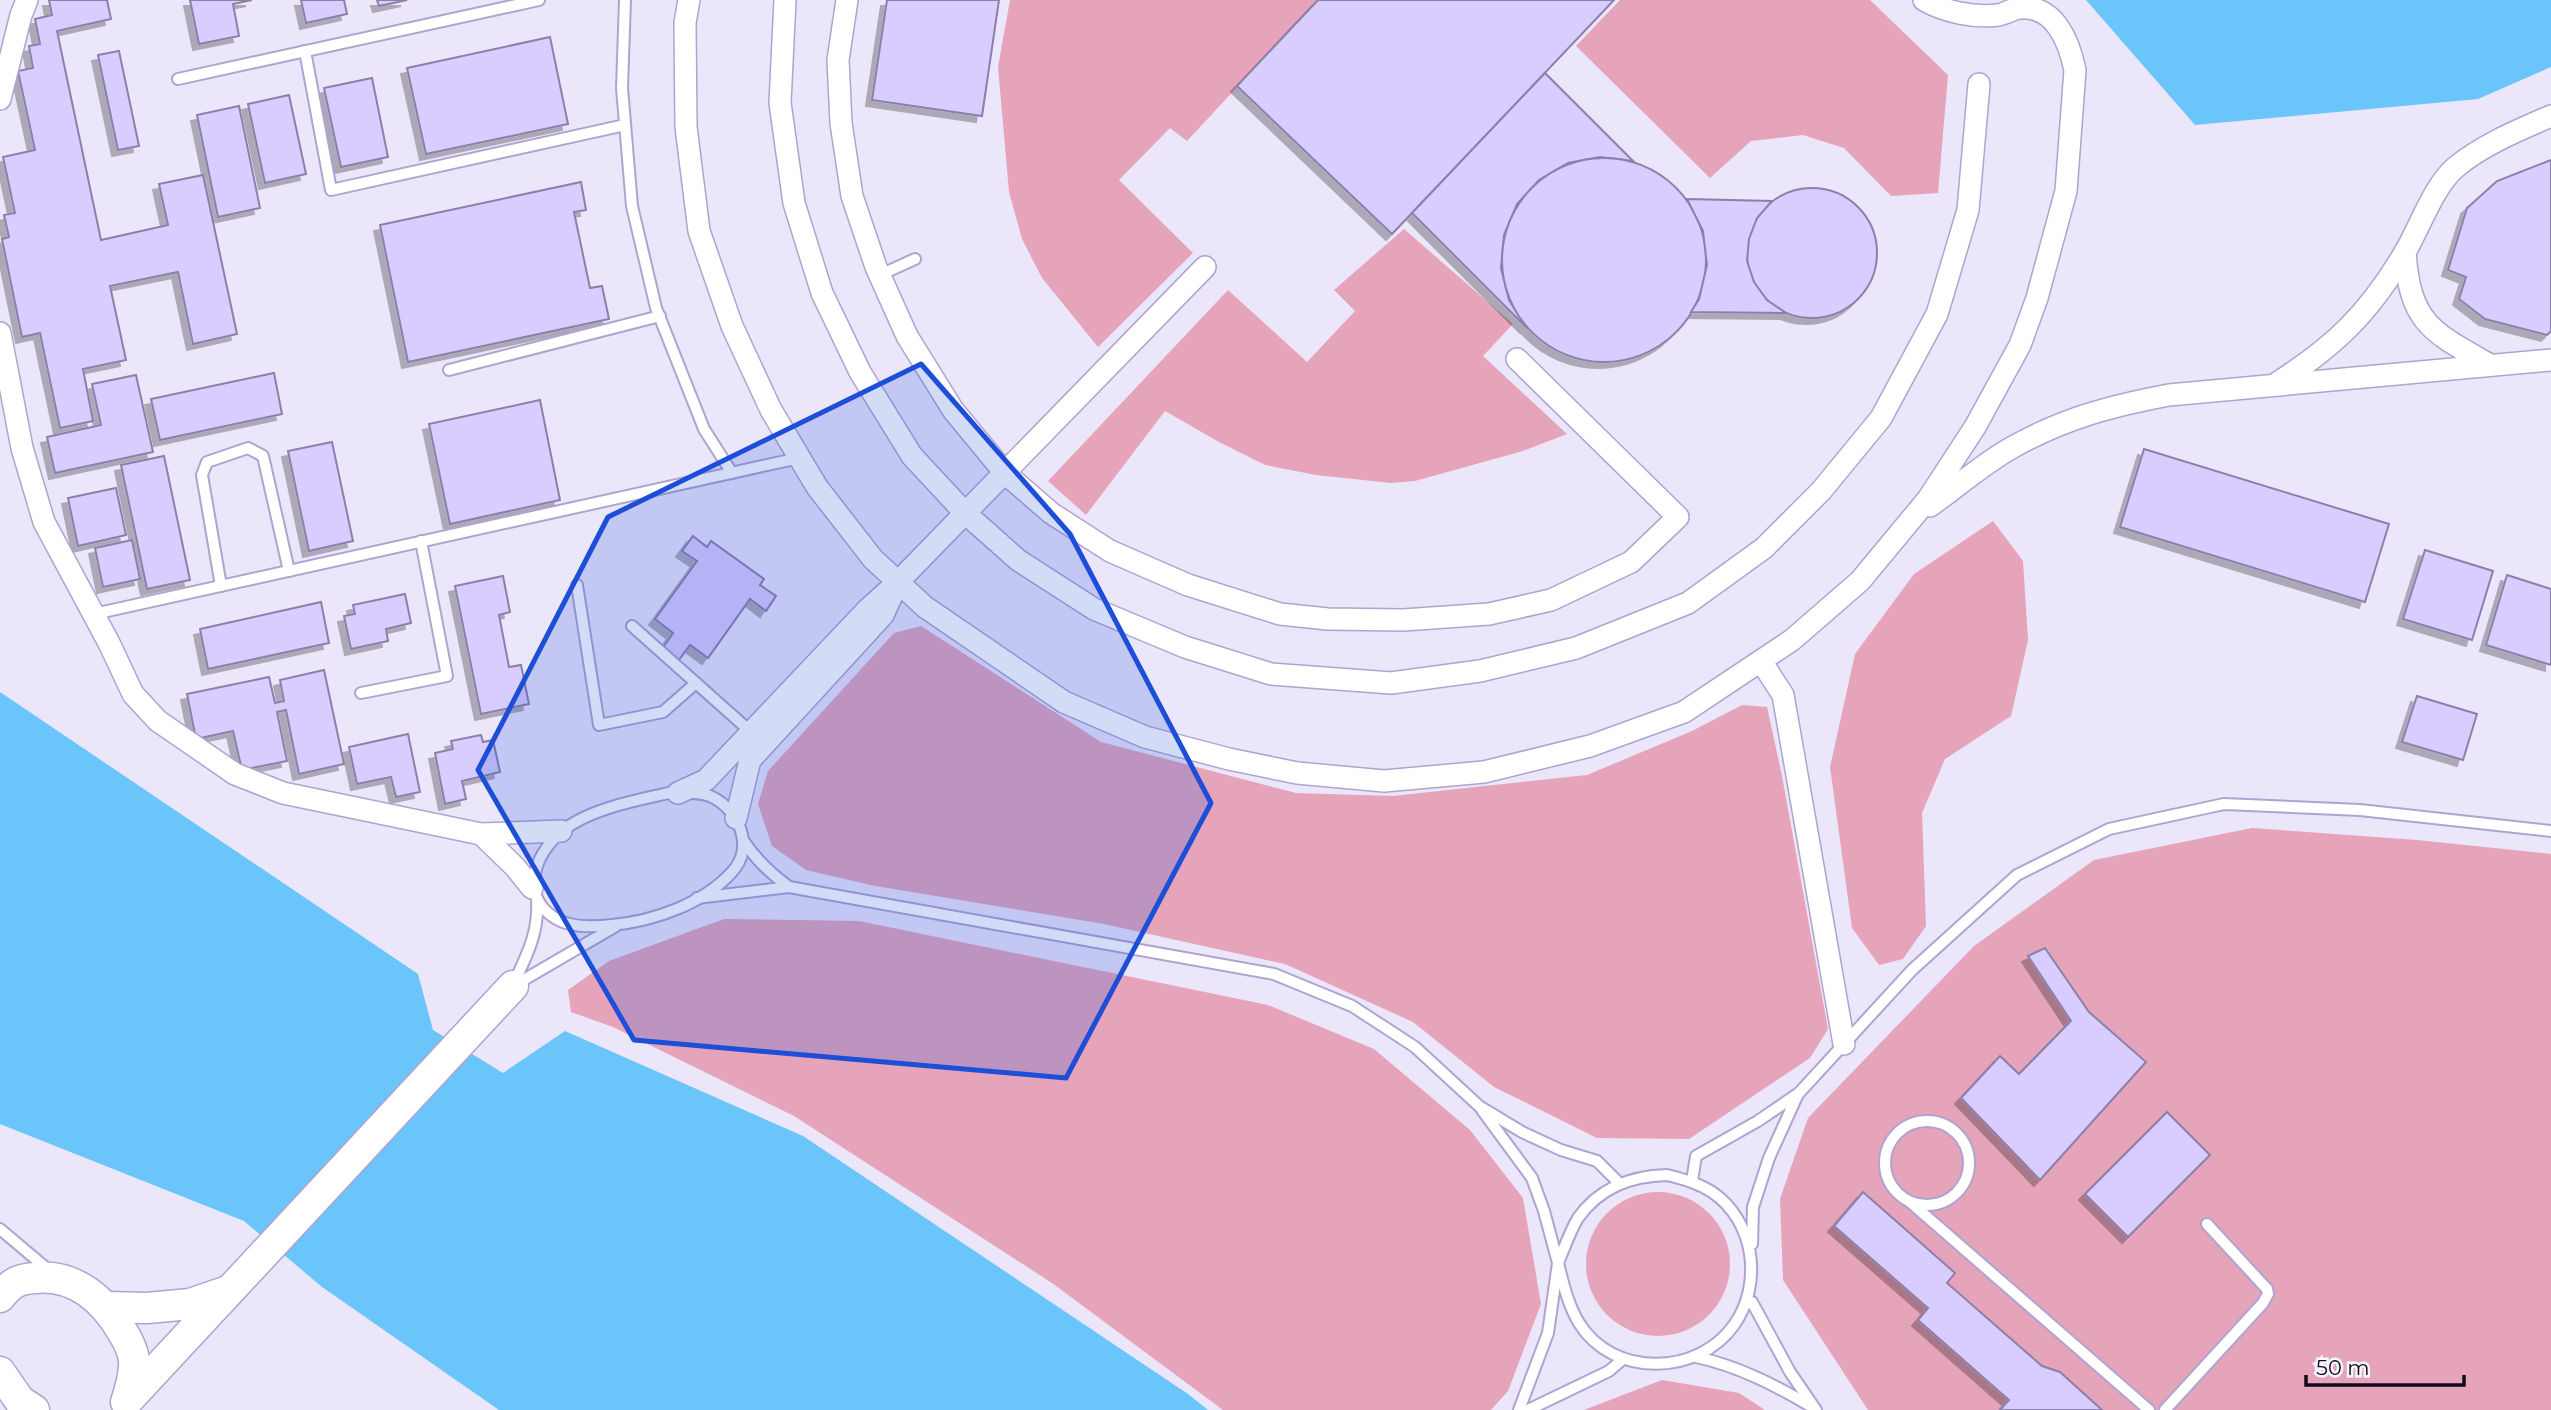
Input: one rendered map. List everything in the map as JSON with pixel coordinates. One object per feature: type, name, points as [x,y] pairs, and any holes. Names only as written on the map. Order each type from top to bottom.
[{"type":"street","points":[[0,99],[27,0]]},
{"type":"street","points":[[689,0],[685,23],[685,128],[699,231],[732,326],[771,410],[817,487],[873,559],[925,607],[1063,702],[1145,737],[1229,759],[1297,773],[1384,781],[1484,772],[1590,746],[1684,712],[1793,640],[1860,581],[1928,499],[1975,427],[2020,345],[2037,298],[2066,191],[2075,70],[2071,51],[2057,24],[2040,10],[2019,8],[1998,15],[1962,14],[1934,6],[1924,0]]},
{"type":"street","points":[[785,0],[780,103],[794,203],[822,293],[860,372],[912,456],[965,513],[1018,560],[1094,609],[1185,647],[1271,674],[1391,683],[1480,671],[1576,648],[1688,603],[1765,548],[1821,491],[1881,418],[1937,314],[1968,210],[1979,84]]},
{"type":"street","points":[[847,0],[838,60],[841,123],[852,197],[880,275],[907,335],[953,410],[1005,473],[1051,513],[1110,551],[1188,585],[1280,614],[1328,619],[1403,620],[1489,614],[1551,600],[1630,562],[1678,517],[1517,359]]},
{"type":"street","points":[[2272,386],[2315,359],[2350,328],[2379,294],[2405,252],[2431,201],[2455,168],[2510,133],[2551,116]]},
{"type":"street","points":[[2405,252],[2407,282],[2417,309],[2438,335],[2490,365]]},
{"type":"street","points":[[678,793],[706,780],[868,609],[898,582],[1205,267]]},
{"type":"street","points":[[0,333],[22,448],[44,522],[94,614],[133,694],[158,721],[235,774],[283,793],[481,834],[561,831]]},
{"type":"street","points":[[1911,520],[2010,449],[2059,424],[2112,406],[2169,395],[2551,360]]},
{"type":"street","points":[[736,818],[750,760],[883,615],[898,582]]},
{"type":"street","points":[[1761,661],[1783,695],[1844,1044]]},
{"type":"street","points":[[481,834],[515,867],[534,891]]},
{"type":"street","points":[[123,1406],[513,986]]},
{"type":"street","points":[[0,1297],[8,1286],[18,1279],[58,1278],[85,1290],[106,1307],[129,1343],[134,1359],[123,1406]]},
{"type":"street","points":[[106,1307],[147,1308],[190,1304],[228,1291]]},
{"type":"street","points":[[0,1372],[20,1401],[34,1410]]},
{"type":"lane","points":[[178,79],[540,0]]},
{"type":"lane","points":[[625,0],[622,88],[632,206],[660,316],[704,429],[732,473]]},
{"type":"lane","points":[[304,51],[331,190],[625,125]]},
{"type":"lane","points":[[880,275],[915,259]]},
{"type":"lane","points":[[449,370],[660,316]]},
{"type":"lane","points":[[221,586],[202,475],[207,462],[248,448],[263,456],[289,571]]},
{"type":"lane","points":[[94,614],[799,458]]},
{"type":"lane","points":[[361,693],[447,676],[421,541]]},
{"type":"lane","points":[[577,585],[599,725],[663,712],[696,683]]},
{"type":"lane","points":[[632,626],[751,732]]},
{"type":"lane","points":[[513,986],[533,943],[538,917],[534,891],[537,866],[547,846],[561,831],[601,811],[651,797],[678,793],[710,796],[727,807],[743,830],[741,855],[733,871],[708,892],[677,908],[638,922],[602,926],[565,923],[554,918],[541,906],[534,891]]},
{"type":"lane","points":[[1692,1181],[1696,1156],[1758,1121],[1799,1093],[1912,970],[2017,875],[2109,829],[2224,804],[2360,810],[2551,831]]},
{"type":"lane","points":[[742,839],[770,874],[789,887]]},
{"type":"lane","points":[[696,898],[789,887],[1274,974],[1352,1006],[1415,1047],[1479,1106],[1532,1178],[1544,1211],[1568,1300],[1580,1325],[1599,1345],[1623,1359],[1647,1364],[1672,1364],[1696,1357],[1717,1343],[1734,1326],[1746,1304],[1751,1281],[1753,1207],[1769,1158],[1799,1093]]},
{"type":"lane","points":[[513,986],[619,925]]},
{"type":"lane","points":[[1479,1106],[1522,1132],[1561,1150],[1597,1161],[1619,1183]]},
{"type":"lane","points":[[1910,1202],[1937,1205],[1949,1199],[1966,1179],[1968,1151],[1961,1138],[1938,1121],[1923,1120],[1909,1124],[1897,1133],[1888,1145],[1884,1159],[1890,1185],[2149,1410]]},
{"type":"lane","points":[[1519,1410],[1548,1333],[1558,1263],[1578,1219],[1595,1198],[1619,1183],[1643,1176],[1667,1175],[1692,1181],[1714,1193],[1732,1211],[1745,1233],[1751,1257]]},
{"type":"lane","points":[[2165,1410],[2263,1303],[2268,1294],[2267,1289],[2207,1224]]},
{"type":"lane","points":[[0,1229],[58,1278]]},
{"type":"lane","points":[[1746,1304],[1752,1302],[1790,1372],[1815,1409]]},
{"type":"lane","points":[[1696,1357],[1765,1379],[1815,1409]]},
{"type":"lane","points":[[1528,1410],[1609,1371],[1623,1359]]},
{"type":"highlighted area","points":[[921,364],[1070,534],[1211,803],[1066,1078],[634,1040],[478,770],[608,517]]},
{"type":"shaded area","points":[[1010,0],[1318,0],[1187,141],[1170,128],[1119,180],[1193,253],[1098,347],[1042,278],[1022,239],[1009,192],[998,67]]},
{"type":"shaded area","points":[[1620,0],[1870,0],[1948,75],[1938,193],[1891,196],[1844,148],[1803,135],[1751,141],[1710,178],[1576,46]]},
{"type":"shaded area","points":[[1404,229],[1513,324],[1483,356],[1567,434],[1523,451],[1415,481],[1391,483],[1316,475],[1265,465],[1165,411],[1086,515],[1048,481],[1228,290],[1307,362],[1355,311],[1334,290]]},
{"type":"shaded area","points":[[1993,521],[2023,561],[2028,640],[2011,716],[1945,759],[1922,813],[1926,926],[1903,959],[1879,965],[1852,928],[1830,767],[1855,654],[1914,574]]},
{"type":"shaded area","points":[[921,626],[1101,742],[1296,793],[1393,796],[1587,775],[1692,731],[1742,705],[1767,707],[1828,1029],[1810,1058],[1689,1139],[1597,1138],[1494,1087],[1413,1022],[1285,964],[1104,924],[875,886],[806,870],[772,846],[758,804],[768,771],[894,633]]},
{"type":"shaded area","points":[[2252,828],[2417,840],[2551,854],[2551,1410],[1868,1410],[1783,1280],[1780,1199],[1808,1118],[1974,946],[2094,860]]},
{"type":"shaded area","points":[[724,919],[859,921],[1268,1005],[1374,1049],[1470,1130],[1523,1198],[1541,1304],[1508,1391],[1491,1410],[1223,1410],[1052,1283],[794,1116],[613,1027],[571,1012],[568,990],[609,961]]},
{"type":"shaded area","points":[[1658,1192],[1686,1197],[1709,1213],[1725,1236],[1730,1264],[1725,1292],[1709,1315],[1686,1331],[1658,1336],[1630,1331],[1607,1315],[1591,1292],[1586,1264],[1591,1236],[1607,1213],[1630,1197]]},
{"type":"shaded area","points":[[1662,1380],[1739,1393],[1765,1410],[1584,1410]]},
{"type":"water","points":[[2086,0],[2551,0],[2551,67],[2478,99],[2195,125]]},
{"type":"water","points":[[0,692],[418,974],[433,1030],[503,1073],[565,1031],[803,1136],[1208,1410],[499,1410],[322,1287],[244,1221],[0,1124]]},
{"type":"building","points":[[49,0],[107,0],[111,19],[57,31],[101,240],[168,225],[159,184],[203,175],[237,334],[193,344],[178,272],[110,286],[126,360],[83,369],[93,421],[60,428],[40,333],[22,337],[2,239],[9,237],[4,215],[15,213],[3,157],[35,150],[18,71],[33,68],[29,46],[40,44],[35,19],[52,15]]},
{"type":"building","points":[[190,0],[252,0],[233,4],[239,36],[199,44]]},
{"type":"building","points":[[301,0],[344,0],[347,14],[306,23]]},
{"type":"building","points":[[377,0],[407,0],[379,6]]},
{"type":"building","points":[[887,0],[999,0],[982,116],[872,100]]},
{"type":"building","points":[[1318,0],[1614,0],[1392,234],[1237,86]]},
{"type":"building","points":[[550,37],[568,124],[426,154],[407,68]]},
{"type":"building","points":[[119,51],[139,146],[118,150],[98,55]]},
{"type":"building","points":[[1545,73],[1633,161],[1600,157],[1568,163],[1539,180],[1517,204],[1504,235],[1501,268],[1509,300],[1527,328],[1412,213]]},
{"type":"building","points":[[372,78],[388,157],[341,167],[324,88]]},
{"type":"building","points":[[289,95],[306,174],[265,183],[248,104]]},
{"type":"building","points":[[239,106],[260,208],[218,217],[197,115]]},
{"type":"building","points":[[1604,158],[1643,166],[1661,175],[1676,188],[1689,203],[1698,221],[1706,260],[1698,299],[1689,317],[1676,332],[1661,345],[1643,354],[1604,362],[1565,354],[1547,345],[1532,332],[1519,317],[1510,299],[1502,260],[1510,221],[1519,203],[1532,188],[1547,175],[1565,166]]},
{"type":"building","points":[[2551,160],[2551,331],[2547,335],[2485,319],[2459,299],[2466,277],[2448,270],[2467,208],[2497,181]]},
{"type":"building","points":[[581,182],[586,210],[574,212],[590,288],[602,286],[609,319],[408,362],[380,225]]},
{"type":"building","points":[[1812,188],[1837,193],[1858,207],[1872,228],[1877,253],[1872,278],[1858,299],[1837,313],[1812,318],[1787,313],[1766,299],[1752,278],[1747,253],[1752,228],[1766,207],[1787,193]]},
{"type":"building","points":[[1687,199],[1772,201],[1757,218],[1749,239],[1747,261],[1754,282],[1767,300],[1786,313],[1691,312],[1699,299],[1707,265],[1703,231]]},
{"type":"building","points":[[274,373],[282,414],[160,440],[151,399]]},
{"type":"building","points":[[136,375],[153,452],[55,473],[47,437],[101,425],[92,384]]},
{"type":"building","points":[[540,400],[560,500],[450,524],[429,424]]},
{"type":"building","points":[[332,442],[353,541],[309,551],[288,451]]},
{"type":"building","points":[[2144,449],[2389,524],[2365,602],[2120,527]]},
{"type":"building","points":[[164,456],[190,580],[147,589],[121,465]]},
{"type":"building","points":[[116,488],[126,535],[78,546],[68,498]]},
{"type":"building","points":[[693,536],[707,547],[711,541],[764,579],[760,585],[776,596],[766,611],[750,599],[708,658],[690,645],[678,661],[662,649],[673,633],[655,619],[697,561],[682,551]]},
{"type":"building","points":[[132,540],[140,579],[103,587],[95,548]]},
{"type":"building","points":[[2425,550],[2493,571],[2472,640],[2403,619]]},
{"type":"building","points":[[2507,575],[2551,589],[2551,665],[2486,645]]},
{"type":"building","points":[[503,576],[510,612],[499,615],[509,667],[521,665],[529,704],[481,714],[455,586]]},
{"type":"building","points":[[405,594],[411,623],[386,629],[388,641],[351,649],[344,616],[355,614],[353,605]]},
{"type":"building","points":[[321,602],[329,643],[208,669],[200,629]]},
{"type":"building","points":[[324,670],[344,764],[299,774],[286,710],[277,712],[287,761],[242,770],[233,731],[196,739],[187,694],[269,677],[275,703],[284,701],[280,680]]},
{"type":"building","points":[[2417,696],[2477,714],[2463,760],[2402,742]]},
{"type":"building","points":[[408,734],[420,792],[396,797],[391,777],[357,784],[349,747]]},
{"type":"building","points":[[481,735],[483,742],[493,740],[500,772],[462,781],[466,799],[445,804],[435,753],[453,749],[451,741]]},
{"type":"building","points":[[2045,948],[2089,1012],[2146,1062],[2040,1180],[1961,1098],[2000,1056],[2019,1074],[2071,1021],[2028,956]]},
{"type":"building","points":[[2167,1112],[2210,1155],[2128,1237],[2085,1194]]},
{"type":"building","points":[[1863,1192],[1955,1273],[1947,1283],[2042,1366],[2060,1372],[2102,1410],[2000,1410],[2009,1400],[1918,1320],[1928,1308],[1834,1226]]}]
